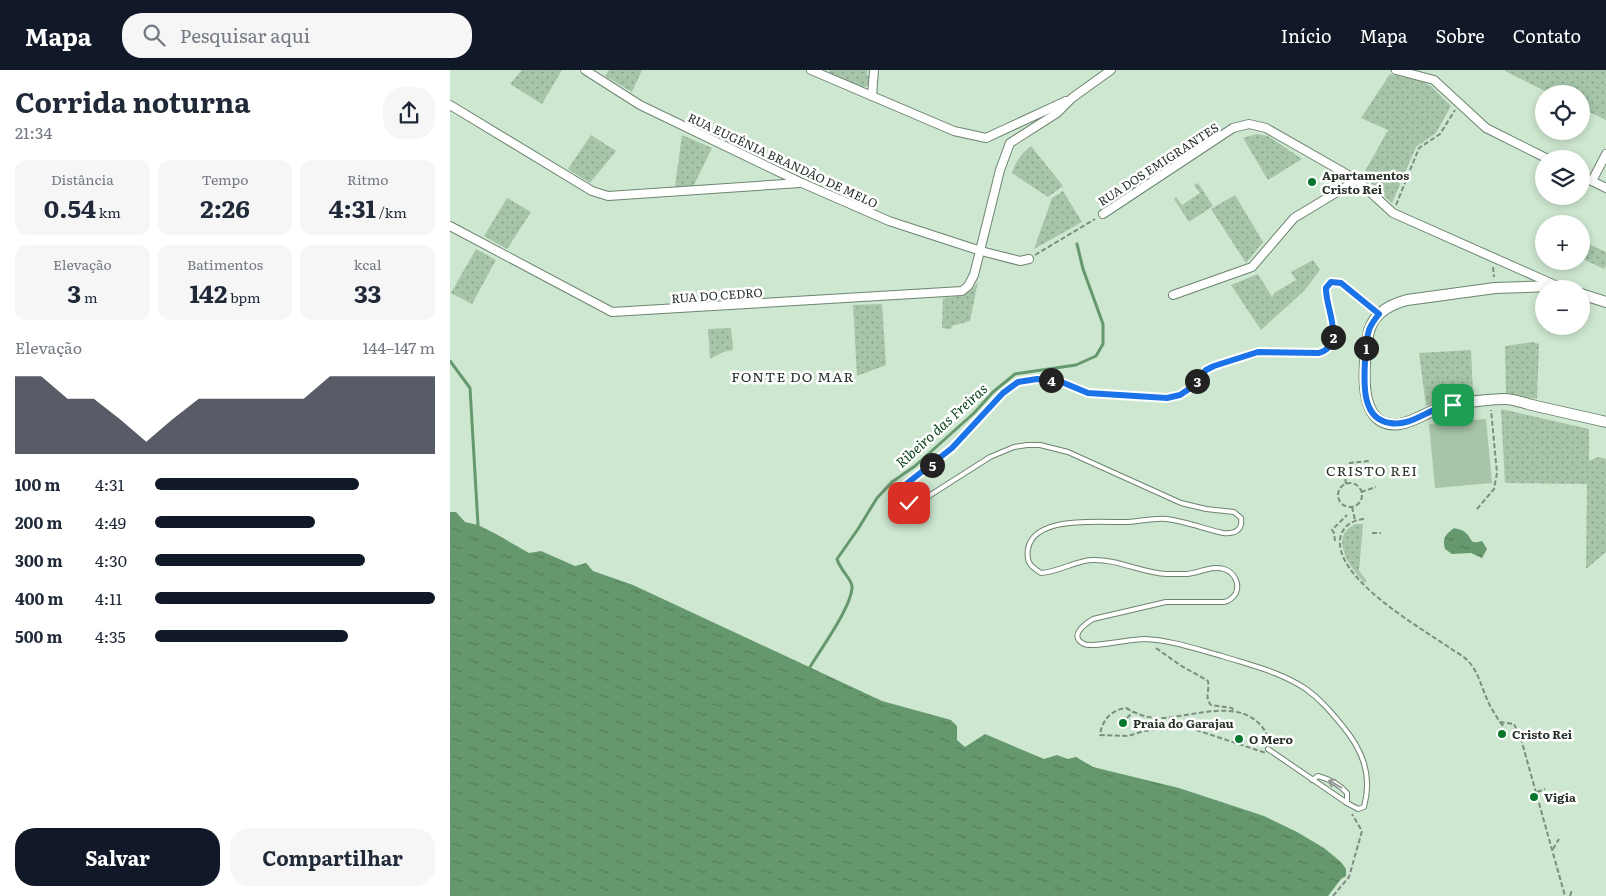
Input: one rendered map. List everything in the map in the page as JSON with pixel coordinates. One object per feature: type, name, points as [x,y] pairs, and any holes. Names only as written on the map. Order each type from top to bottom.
[{"type":"street","name":"RUA EUGÉNIA BRANDÃO DE MELO","points":[[585,70],[640,105],[802,183],[889,221],[980,250]]},
{"type":"street","points":[[811,70],[954,131],[986,138],[1072,98],[1111,70]]},
{"type":"street","points":[[872,96],[874,70]]},
{"type":"street","points":[[1396,70],[1434,80],[1486,128],[1535,152]]},
{"type":"street","name":"RUA DO CEDRO","points":[[450,226],[612,312],[962,291],[968,286],[974,275],[1000,170],[1010,143],[1057,113],[1072,98]]},
{"type":"street","points":[[450,105],[592,191],[608,196],[802,183]]},
{"type":"street","name":"RUA DOS EMIGRANTES","points":[[1103,214],[1233,128],[1249,124],[1266,128],[1357,180],[1393,213],[1542,280]]},
{"type":"street","points":[[1606,154],[1592,181],[1606,188]]},
{"type":"street","points":[[1173,295],[1252,266],[1294,218],[1357,180]]},
{"type":"street","points":[[980,250],[1020,261],[1029,259]]},
{"type":"street","points":[[1535,288],[1495,288],[1426,296],[1396,302],[1379,314],[1368,331],[1364,383],[1367,402],[1376,416],[1389,423],[1400,424],[1444,407],[1506,398],[1606,422]]},
{"type":"street","points":[[1590,297],[1606,302]]},
{"type":"lane","points":[[1267,751],[1355,808],[1364,807],[1368,793],[1365,765],[1359,749],[1346,730],[1322,703],[1305,689],[1287,678],[1256,666],[1184,645],[1144,639],[1123,640],[1093,646],[1083,644],[1079,638],[1079,631],[1083,625],[1093,620],[1166,602],[1230,601],[1238,587],[1234,574],[1226,569],[1216,568],[1188,574],[1165,574],[1101,560],[1089,560],[1059,570],[1041,573],[1031,567],[1027,556],[1029,545],[1037,534],[1047,527],[1060,523],[1130,522],[1166,519],[1232,534],[1239,530],[1241,522],[1234,512],[1206,509],[1181,503],[1068,452],[1040,445],[1014,447],[1002,451],[914,504],[905,501],[902,497],[902,492],[905,485],[952,448],[1003,393],[1018,382],[1037,379],[1059,381],[1088,393],[1167,398],[1180,395],[1192,387],[1206,370],[1258,352],[1319,353],[1325,351],[1331,346],[1333,340],[1333,331],[1325,296],[1326,288],[1331,282],[1341,283],[1379,314]]},
{"type":"lane","points":[[1312,780],[1318,776],[1326,778],[1343,788],[1347,793],[1347,803]]},
{"type":"path","points":[[1395,208],[1419,148],[1440,134],[1459,104]]},
{"type":"path","name":"RUA DOS EMIGRANTES","points":[[1029,259],[1103,214]]},
{"type":"path","points":[[1492,261],[1495,282]]},
{"type":"path","points":[[1477,509],[1494,489],[1497,473],[1490,400]]},
{"type":"path","points":[[1346,484],[1344,469],[1350,464],[1370,461]]},
{"type":"path","points":[[1346,484],[1355,485],[1361,492],[1359,503],[1352,508],[1343,506],[1338,499],[1339,490],[1346,484]]},
{"type":"path","points":[[1361,492],[1376,487]]},
{"type":"path","points":[[1352,508],[1356,520]]},
{"type":"path","points":[[1335,541],[1335,535],[1332,530],[1347,515]]},
{"type":"path","points":[[1364,519],[1356,520],[1348,525],[1343,530],[1341,536],[1343,557],[1348,568],[1384,602],[1468,661],[1479,679],[1487,700],[1505,728]]},
{"type":"path","points":[[1342,520],[1348,525]]},
{"type":"path","points":[[1372,532],[1382,533]]},
{"type":"path","points":[[1335,535],[1341,536]]},
{"type":"path","points":[[1156,648],[1208,681],[1207,700],[1211,705],[1232,708],[1234,712]]},
{"type":"path","points":[[1126,708],[1133,712],[1147,717],[1161,718],[1210,711],[1234,712],[1249,716],[1260,724],[1269,739],[1267,751],[1187,727],[1144,731],[1128,736],[1100,735],[1103,722],[1115,711],[1126,708]]},
{"type":"path","points":[[1127,718],[1133,712]]},
{"type":"path","points":[[1500,722],[1514,724],[1521,738],[1565,896]]},
{"type":"path","points":[[1537,792],[1545,789]]},
{"type":"path","points":[[1333,896],[1349,878],[1362,831],[1352,815],[1355,808]]},
{"type":"path","points":[[1553,849],[1559,839]]},
{"type":"path","points":[[1570,896],[1572,890]]},
{"type":"shaded area","points":[[522,70],[562,70],[542,104],[510,84]]},
{"type":"shaded area","points":[[609,70],[642,70],[632,92],[605,76]]},
{"type":"shaded area","points":[[829,70],[867,70],[867,76],[869,76],[868,86],[863,87],[834,76],[830,74]]},
{"type":"shaded area","points":[[1606,70],[1606,120],[1590,112],[1590,85],[1535,86],[1505,71]]},
{"type":"shaded area","points":[[1390,74],[1423,82],[1431,86],[1451,106],[1436,133],[1416,147],[1392,203],[1363,175],[1388,130],[1361,118]]},
{"type":"shaded area","points":[[1257,134],[1268,136],[1302,159],[1268,180],[1243,138]]},
{"type":"shaded area","points":[[591,135],[616,151],[590,183],[568,169]]},
{"type":"shaded area","points":[[682,135],[712,148],[692,189],[675,187]]},
{"type":"shaded area","points":[[1031,146],[1063,186],[1048,197],[1012,173],[1019,158]]},
{"type":"shaded area","points":[[1198,183],[1213,206],[1189,222],[1174,199],[1176,197],[1182,205],[1200,193],[1194,185]]},
{"type":"shaded area","points":[[1063,191],[1082,222],[1034,249],[1052,198]]},
{"type":"shaded area","points":[[1235,195],[1263,242],[1246,263],[1211,209]]},
{"type":"shaded area","points":[[507,198],[531,212],[507,249],[484,236]]},
{"type":"shaded area","points":[[1590,245],[1606,252],[1606,266],[1604,269],[1590,262]]},
{"type":"shaded area","points":[[476,249],[496,260],[472,304],[451,293]]},
{"type":"shaded area","points":[[1313,260],[1320,270],[1304,291],[1261,330],[1231,285],[1258,274],[1272,297],[1274,293],[1296,280],[1291,272]]},
{"type":"shaded area","points":[[978,281],[970,321],[952,326],[951,329],[942,328],[943,298],[964,294],[975,286]]},
{"type":"shaded area","points":[[882,304],[886,365],[857,376],[853,305]]},
{"type":"shaded area","points":[[731,328],[733,350],[723,352],[710,359],[708,329]]},
{"type":"shaded area","points":[[1533,342],[1539,344],[1537,399],[1506,393],[1505,346]]},
{"type":"shaded area","points":[[1471,350],[1473,394],[1426,406],[1419,353]]},
{"type":"shaded area","points":[[1501,409],[1589,429],[1589,461],[1598,457],[1606,459],[1606,552],[1586,569],[1587,484],[1505,483]]},
{"type":"shaded area","points":[[1486,419],[1492,483],[1435,488],[1429,424]]},
{"type":"shaded area","points":[[1356,524],[1363,524],[1359,571],[1367,581],[1365,583],[1348,561],[1342,544],[1343,536],[1347,529]]},
{"type":"water","points":[[450,512],[456,512],[465,522],[478,525],[529,553],[541,551],[575,566],[586,563],[593,571],[633,585],[882,701],[951,720],[957,726],[957,740],[965,747],[985,734],[1044,759],[1057,755],[1068,759],[1076,757],[1093,767],[1179,788],[1264,816],[1324,848],[1341,862],[1346,869],[1346,876],[1341,879],[1328,896],[450,896]]},
{"type":"water","points":[[1454,528],[1465,532],[1473,542],[1482,541],[1487,549],[1482,558],[1471,553],[1452,554],[1445,549],[1445,537]]},
{"type":"waterway","name":"Ribeiro das Freiras","points":[[810,667],[842,615],[851,594],[851,583],[837,559],[877,498],[892,482],[915,466],[974,413],[993,392],[1015,374],[1076,365],[1096,356],[1103,344],[1103,324],[1083,269],[1077,244]]},
{"type":"waterway","points":[[450,361],[470,388],[478,525]]},
{"type":"place","name":"Apartamentos Cristo Rei","points":[[1312,182]]},
{"type":"place","name":"Praia do Garajau","points":[[1123,723]]},
{"type":"place","name":"Cristo Rei","points":[[1502,734]]},
{"type":"place","name":"O Mero","points":[[1239,739]]},
{"type":"place","name":"Vigia","points":[[1534,797]]},
{"type":"district","name":"FONTE DO MAR","points":[[793,376]]},
{"type":"district","name":"CRISTO REI","points":[[1372,470]]},
{"type":"route","points":[[909,503],[902,497],[905,485],[952,448],[1003,393],[1018,382],[1037,379],[1059,381],[1088,393],[1167,398],[1180,395],[1192,387],[1206,370],[1258,352],[1319,353],[1325,351],[1331,346],[1333,340],[1333,331],[1325,296],[1326,288],[1331,282],[1341,283],[1379,314],[1368,331],[1364,383],[1367,402],[1376,416],[1389,423],[1400,424],[1453,405]]}]
